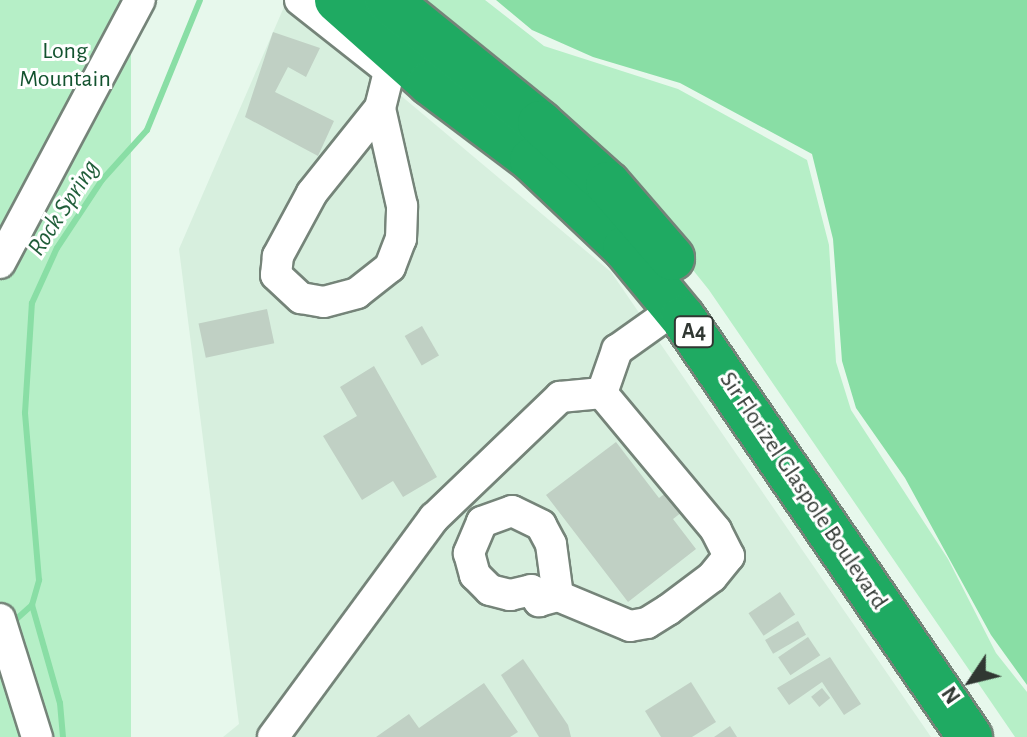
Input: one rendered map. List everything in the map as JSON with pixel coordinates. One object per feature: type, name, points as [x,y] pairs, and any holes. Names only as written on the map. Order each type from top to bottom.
[{"type":"highway","name":"Sir Florizel Glaspole Boulevard","points":[[337,0],[430,83],[532,160],[625,248],[676,308],[970,737]]},
{"type":"highway","name":"Sir Florizel Glaspole Boulevard","points":[[388,0],[552,133],[608,184],[673,259],[1000,737]]},
{"type":"street","points":[[0,263],[140,0]]},
{"type":"street","points":[[300,0],[389,71],[430,83]]},
{"type":"street","points":[[380,108],[402,206],[401,239],[390,267],[357,293],[324,302],[301,298],[276,275],[278,256],[312,193],[380,108],[389,71]]},
{"type":"street","points":[[602,393],[617,350],[676,308]]},
{"type":"street","points":[[273,737],[352,623],[434,518],[560,397],[602,393]]},
{"type":"street","points":[[558,596],[551,544],[541,525],[512,511],[491,516],[470,541],[470,564],[481,583],[500,593],[531,590],[539,601],[558,596],[630,626],[647,623],[712,577],[729,556],[716,530],[602,393]]},
{"type":"street","points":[[467,486],[491,516]]},
{"type":"street","points":[[0,619],[37,737]]},
{"type":"shaded area","points":[[287,0],[611,272],[931,737],[223,737],[239,724],[179,249]]},
{"type":"shaded area","points":[[496,0],[1027,0],[1027,685],[991,635],[905,478],[856,408],[842,361],[833,239],[812,154],[680,83],[593,57],[532,30]]},
{"type":"green space","name":"Long Mountain","points":[[0,0],[131,0],[131,737],[0,737]]},
{"type":"green space","points":[[410,0],[485,0],[544,46],[678,89],[807,160],[829,245],[836,362],[851,410],[948,559],[996,653],[1027,692],[1027,737],[1015,737],[709,290],[633,195]]},
{"type":"building","points":[[273,32],[320,48],[306,77],[288,67],[275,92],[334,121],[318,156],[245,117]]},
{"type":"building","points":[[267,309],[274,343],[206,358],[199,324]]},
{"type":"building","points":[[422,326],[439,355],[422,365],[405,336]]},
{"type":"building","points":[[374,366],[437,477],[403,497],[393,481],[362,500],[323,436],[357,416],[340,387]]},
{"type":"building","points":[[616,442],[659,498],[667,492],[682,512],[673,519],[696,549],[628,602],[546,495]]},
{"type":"building","points":[[780,592],[795,614],[764,636],[748,613]]},
{"type":"building","points":[[798,621],[806,635],[773,654],[765,640]]},
{"type":"building","points":[[808,637],[820,655],[790,675],[778,657]]},
{"type":"building","points":[[830,657],[861,704],[844,715],[822,682],[789,705],[777,688]]},
{"type":"building","points":[[523,659],[568,725],[571,737],[539,737],[501,675]]},
{"type":"building","points":[[691,682],[716,722],[692,737],[661,737],[645,711]]},
{"type":"building","points":[[484,683],[518,732],[510,737],[376,737],[409,714],[419,728]]},
{"type":"building","points":[[822,688],[830,698],[819,707],[811,697]]},
{"type":"building","points":[[730,726],[737,737],[714,737]]},
{"type":"waterway","name":"Rock Spring","points":[[12,623],[32,605],[39,580],[25,413],[32,303],[57,248],[102,180],[147,130],[200,0]]},
{"type":"waterway","points":[[32,605],[60,703],[63,737]]}]
